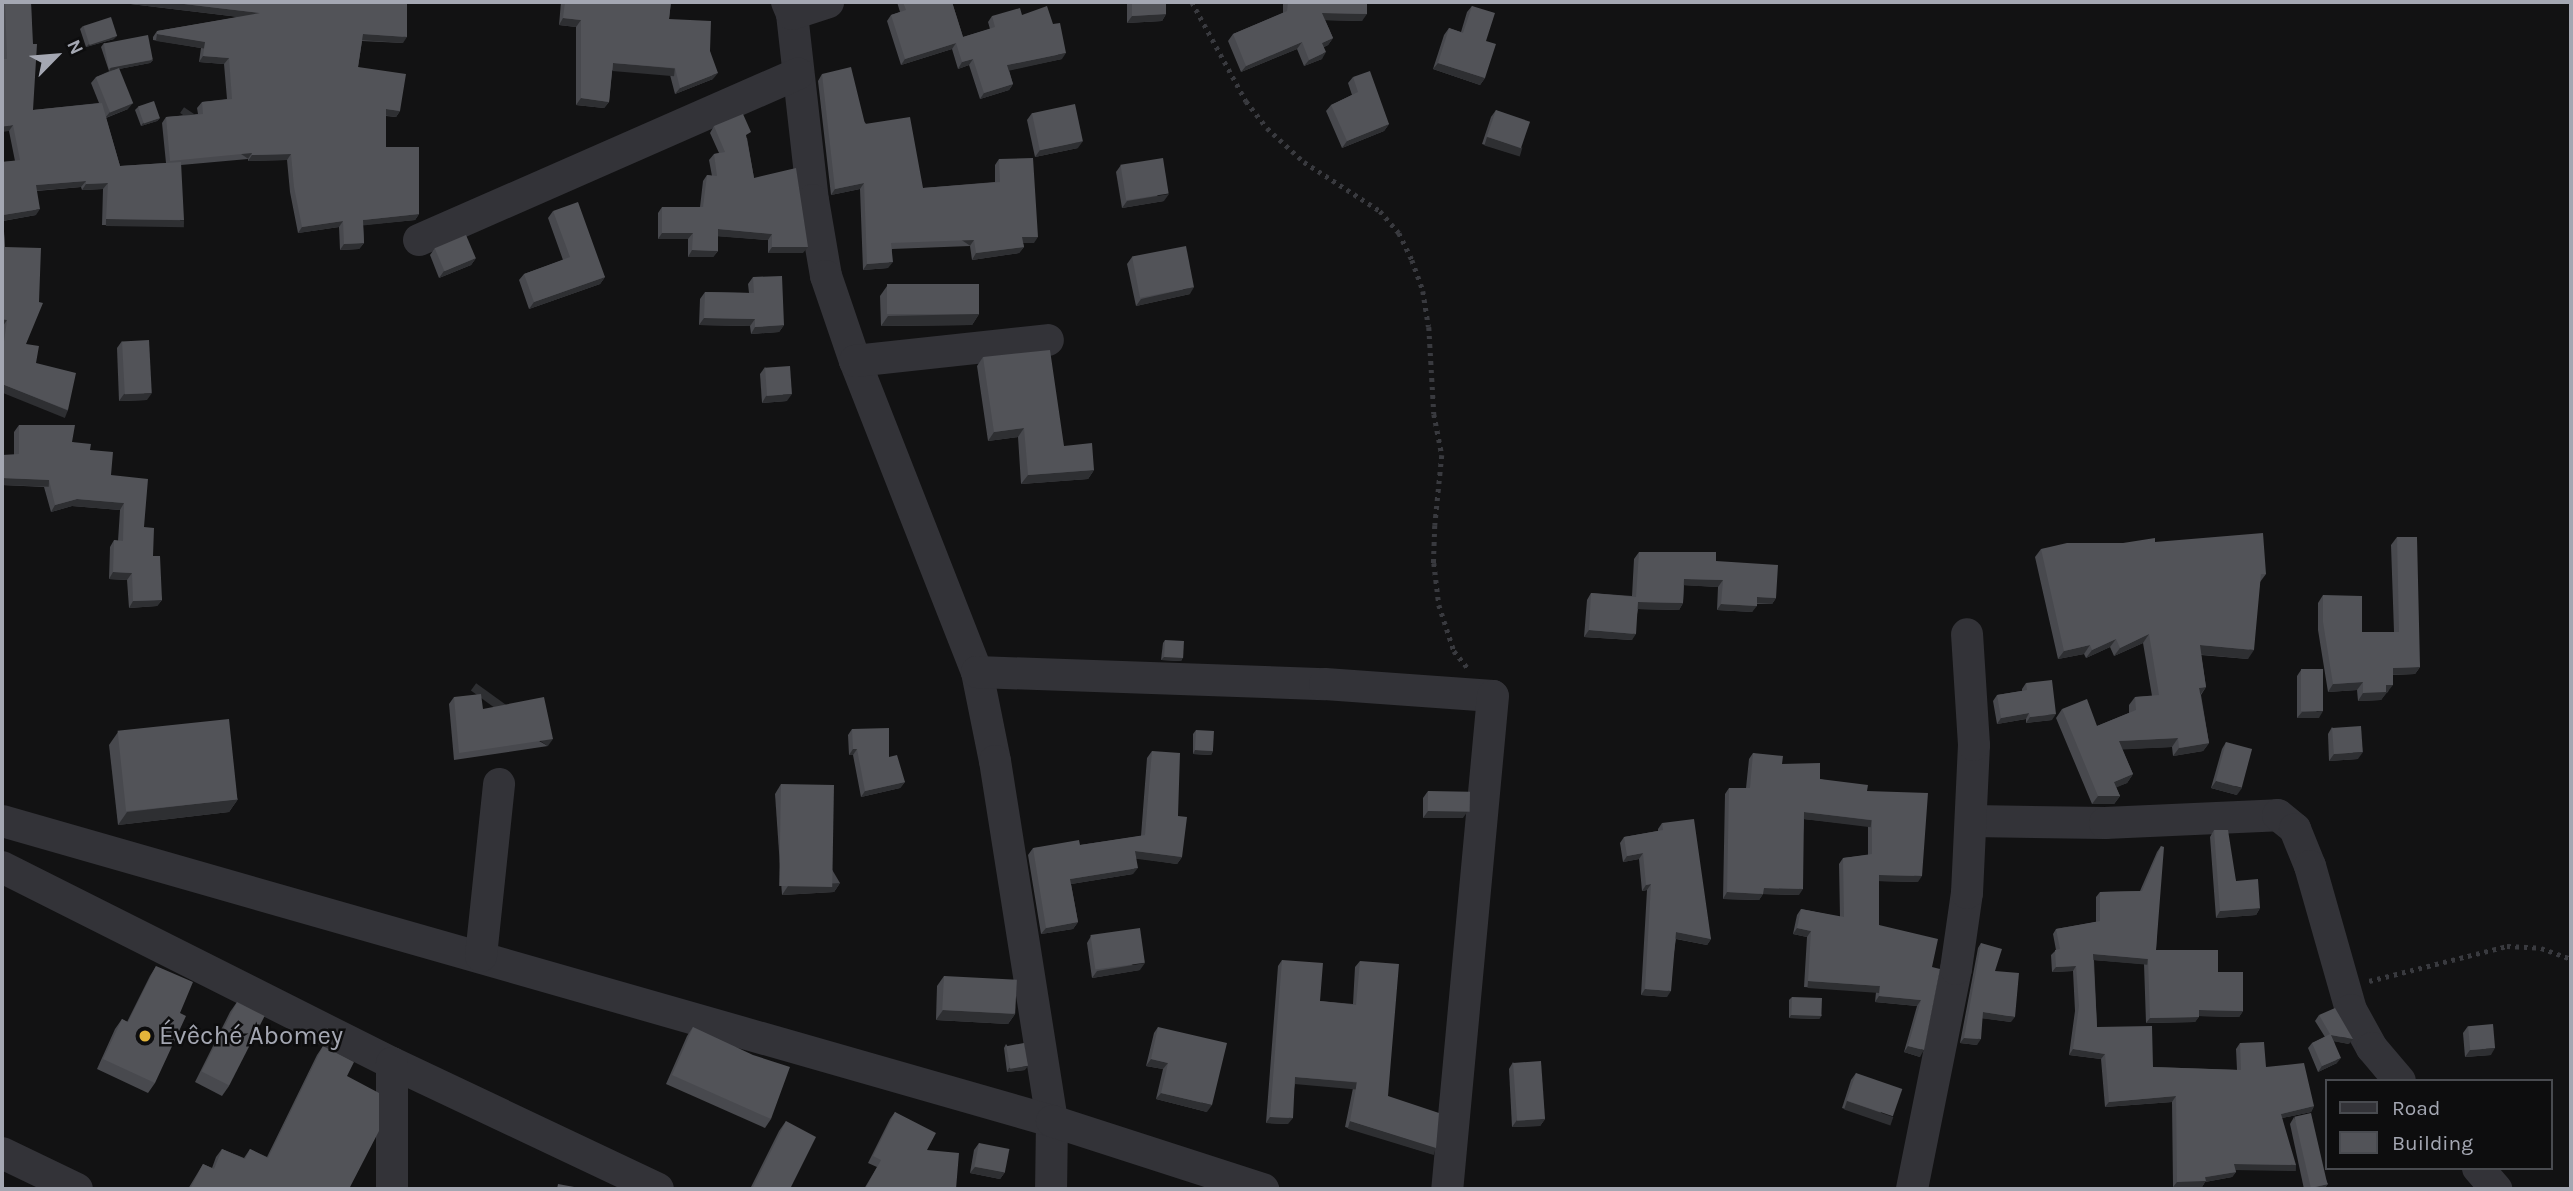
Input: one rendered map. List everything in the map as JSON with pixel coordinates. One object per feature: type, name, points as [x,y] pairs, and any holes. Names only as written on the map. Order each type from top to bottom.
[{"type":"street","points":[[828,2],[790,8],[813,200],[826,276],[855,361],[977,672],[995,761],[1052,1121],[1051,1189]]},
{"type":"street","points":[[419,240],[798,74]]},
{"type":"street","points":[[855,361],[1048,340]]},
{"type":"street","points":[[1912,1189],[1956,969],[1972,821],[1974,745],[1967,634]]},
{"type":"street","points":[[977,672],[1325,684],[1493,696],[1447,1189]]},
{"type":"street","points":[[481,956],[499,784]]},
{"type":"street","points":[[1972,821],[2105,822],[2278,815],[2295,829],[2310,866],[2345,987],[2361,1029],[2398,1079]]},
{"type":"street","points":[[2,821],[1052,1121],[1263,1189]]},
{"type":"street","points":[[2,867],[392,1063],[658,1189]]},
{"type":"street","points":[[392,1063],[392,1189]]},
{"type":"street","points":[[2,1153],[77,1189]]},
{"type":"street","points":[[2480,1170],[2496,1189]]},
{"type":"path","points":[[1192,2],[1247,101],[1267,128],[1304,162],[1380,211],[1399,233],[1412,260],[1423,291],[1429,327],[1434,414],[1442,455],[1435,525],[1439,605],[1454,651],[1493,696]]},
{"type":"path","points":[[2345,987],[2507,946],[2541,948],[2571,959]]},
{"type":"building","points":[[5,2],[31,2],[33,44],[37,44],[33,110],[102,103],[120,166],[181,162],[184,220],[106,219],[108,183],[86,184],[86,181],[36,185],[40,209],[3,215],[5,247],[41,248],[39,302],[43,303],[26,344],[39,346],[36,363],[76,373],[68,410],[2,384],[2,356],[7,320],[2,319],[2,162],[20,160],[13,125],[2,127],[2,59],[7,59]]},
{"type":"building","points":[[167,2],[407,2],[407,37],[363,34],[358,67],[406,74],[400,111],[386,109],[386,147],[419,147],[419,214],[363,220],[364,243],[344,244],[343,221],[302,227],[291,154],[252,153],[170,161],[166,117],[203,114],[202,102],[232,99],[229,58],[203,56],[205,42],[157,34],[157,31],[260,13]]},
{"type":"building","points":[[565,2],[671,2],[669,19],[711,21],[710,51],[718,73],[680,88],[675,68],[613,63],[609,102],[581,98],[581,20],[563,18]]},
{"type":"building","points":[[903,2],[952,2],[963,37],[995,27],[992,16],[1020,8],[1022,15],[1047,6],[1053,24],[1060,23],[1066,53],[1007,65],[1013,84],[984,93],[973,59],[962,62],[956,43],[905,59],[891,15],[906,10]]},
{"type":"building","points":[[1132,2],[1166,2],[1166,14],[1132,16]]},
{"type":"building","points":[[1288,2],[1367,2],[1367,14],[1322,13],[1333,38],[1322,43],[1326,52],[1309,60],[1302,42],[1246,66],[1233,34],[1287,11]]},
{"type":"building","points":[[1472,6],[1495,13],[1486,41],[1496,44],[1485,78],[1438,63],[1449,28],[1463,33]]},
{"type":"building","points":[[111,17],[117,36],[90,45],[83,26]]},
{"type":"building","points":[[148,35],[153,60],[109,68],[104,44]]},
{"type":"building","points":[[851,67],[865,124],[910,117],[923,188],[1000,182],[999,159],[1033,158],[1038,237],[1022,237],[1024,247],[976,253],[974,240],[891,243],[893,262],[867,264],[864,183],[835,189],[822,74]]},
{"type":"building","points":[[119,68],[133,103],[110,113],[96,77]]},
{"type":"building","points":[[1370,71],[1389,124],[1347,141],[1331,105],[1358,92],[1353,77]]},
{"type":"building","points":[[154,101],[160,118],[144,124],[138,107]]},
{"type":"building","points":[[1075,104],[1083,141],[1040,150],[1032,113]]},
{"type":"building","points":[[1496,110],[1530,122],[1521,148],[1487,136]]},
{"type":"building","points":[[743,114],[751,132],[746,135],[754,178],[796,168],[808,247],[772,247],[772,234],[718,229],[718,251],[692,250],[693,233],[662,233],[662,207],[703,207],[707,175],[717,176],[714,154],[725,152],[714,126]]},
{"type":"building","points":[[1163,158],[1169,194],[1126,200],[1121,165]]},
{"type":"building","points":[[578,202],[605,277],[534,302],[524,274],[570,257],[553,211]]},
{"type":"building","points":[[466,235],[476,258],[444,271],[435,248]]},
{"type":"building","points":[[1186,246],[1194,287],[1140,298],[1132,256]]},
{"type":"building","points":[[782,276],[784,325],[755,327],[755,319],[704,318],[705,292],[754,293],[753,277]]},
{"type":"building","points":[[887,284],[979,284],[979,314],[887,314]]},
{"type":"building","points":[[149,340],[152,393],[125,394],[122,341]]},
{"type":"building","points":[[1050,350],[1064,446],[1092,443],[1094,470],[1028,475],[1024,428],[994,432],[983,357]]},
{"type":"building","points":[[790,366],[792,394],[767,396],[765,368]]},
{"type":"building","points":[[19,425],[75,425],[72,442],[91,444],[90,450],[113,452],[111,475],[148,479],[144,527],[154,528],[153,556],[160,556],[162,600],[133,601],[132,573],[113,572],[114,540],[123,541],[124,503],[77,499],[55,505],[49,480],[2,478],[2,455],[19,454]]},
{"type":"building","points":[[2263,533],[2266,574],[2261,574],[2254,650],[2200,645],[2206,687],[2199,688],[2209,743],[2179,748],[2178,738],[2119,741],[2133,774],[2114,782],[2120,796],[2098,796],[2062,709],[2087,699],[2097,726],[2136,710],[2135,697],[2159,695],[2149,634],[2120,648],[2116,639],[2092,650],[2090,645],[2064,651],[2041,549],[2067,543],[2123,543],[2155,538],[2155,542]]},
{"type":"building","points":[[2397,537],[2417,537],[2420,667],[2393,668],[2393,685],[2386,685],[2386,692],[2363,693],[2363,682],[2333,684],[2323,622],[2323,595],[2362,596],[2362,632],[2399,632]]},
{"type":"building","points":[[1639,552],[1716,552],[1716,561],[1778,565],[1776,598],[1757,597],[1757,606],[1721,604],[1723,580],[1684,579],[1683,603],[1638,602],[1636,634],[1589,630],[1591,593],[1636,597]]},
{"type":"building","points":[[1165,640],[1184,641],[1183,658],[1164,657]]},
{"type":"building","points":[[2301,669],[2323,669],[2323,711],[2301,711]]},
{"type":"building","points":[[2052,680],[2056,714],[2030,717],[2029,713],[2001,718],[1997,695],[2027,690],[2026,683]]},
{"type":"building","points":[[481,694],[483,709],[544,697],[553,739],[459,753],[454,697]]},
{"type":"building","points":[[229,719],[237,800],[126,811],[118,731]]},
{"type":"building","points":[[2361,726],[2363,752],[2334,754],[2332,728]]},
{"type":"building","points":[[889,728],[889,757],[897,755],[905,782],[865,791],[857,749],[853,749],[852,729]]},
{"type":"building","points":[[1196,730],[1214,731],[1213,751],[1195,750]]},
{"type":"building","points":[[2226,742],[2252,749],[2242,788],[2216,781]]},
{"type":"building","points":[[1152,751],[1180,753],[1178,816],[1187,817],[1182,857],[1135,851],[1138,868],[1070,879],[1078,922],[1046,928],[1033,848],[1079,840],[1080,845],[1145,835]]},
{"type":"building","points":[[1753,753],[1783,756],[1782,764],[1820,763],[1820,779],[1868,785],[1867,791],[1928,793],[1922,876],[1879,875],[1879,925],[1938,939],[1932,967],[1940,969],[1924,1050],[1908,1046],[1921,1000],[1879,996],[1880,986],[1808,981],[1811,931],[1797,928],[1801,909],[1844,917],[1843,858],[1872,854],[1872,820],[1804,812],[1803,889],[1764,888],[1763,894],[1727,892],[1729,788],[1750,788]]},
{"type":"building","points":[[781,784],[834,785],[832,887],[779,886]]},
{"type":"building","points":[[1428,791],[1470,792],[1470,812],[1428,811]]},
{"type":"building","points":[[1694,819],[1711,939],[1676,932],[1671,991],[1645,989],[1651,884],[1646,885],[1643,853],[1627,856],[1624,837],[1663,830],[1662,823]]},
{"type":"building","points":[[2214,830],[2228,830],[2236,881],[2258,879],[2260,908],[2220,911]]},
{"type":"building","points":[[2161,846],[2164,847],[2156,950],[2218,950],[2218,972],[2243,972],[2243,1011],[2199,1010],[2199,1017],[2150,1018],[2148,959],[2093,954],[2097,1027],[2152,1026],[2153,1067],[2241,1070],[2240,1043],[2264,1042],[2266,1067],[2304,1063],[2314,1106],[2281,1114],[2296,1165],[2234,1164],[2236,1172],[2205,1177],[2206,1181],[2177,1182],[2176,1096],[2109,1102],[2105,1054],[2073,1049],[2079,1006],[2076,966],[2056,967],[2055,950],[2060,949],[2056,929],[2100,921],[2100,892],[2142,891]]},
{"type":"building","points":[[1140,928],[1145,963],[1095,970],[1090,935]]},
{"type":"building","points":[[1981,943],[2002,949],[1995,971],[2019,973],[2015,1017],[1983,1012],[1981,1039],[1964,1038]]},
{"type":"building","points":[[1282,960],[1323,963],[1320,1001],[1356,1005],[1360,961],[1399,964],[1388,1096],[1439,1113],[1436,1148],[1350,1121],[1357,1082],[1295,1077],[1293,1118],[1270,1117]]},
{"type":"building","points":[[156,966],[193,982],[180,1013],[186,1016],[155,1083],[103,1059],[122,1019],[128,1022]]},
{"type":"building","points":[[944,976],[1017,980],[1015,1014],[942,1010]]},
{"type":"building","points":[[1792,997],[1822,998],[1821,1016],[1791,1015]]},
{"type":"building","points":[[237,1002],[265,1016],[229,1086],[202,1071]]},
{"type":"building","points":[[2335,1008],[2353,1039],[2331,1035],[2341,1058],[2322,1066],[2312,1043],[2330,1034],[2319,1015]]},
{"type":"building","points":[[2493,1024],[2495,1048],[2470,1050],[2468,1026]]},
{"type":"building","points":[[693,1027],[753,1055],[790,1067],[771,1119],[672,1075]]},
{"type":"building","points":[[1158,1027],[1227,1043],[1212,1105],[1161,1093],[1168,1063],[1151,1059]]},
{"type":"building","points":[[1024,1043],[1028,1066],[1010,1069],[1006,1046]]},
{"type":"building","points":[[323,1046],[354,1062],[347,1076],[379,1093],[379,1131],[349,1189],[190,1189],[203,1164],[214,1169],[222,1149],[245,1159],[250,1149],[268,1158]]},
{"type":"building","points":[[1541,1061],[1545,1119],[1517,1121],[1513,1063]]},
{"type":"building","points":[[1856,1073],[1902,1089],[1893,1116],[1847,1100]]},
{"type":"building","points":[[895,1112],[936,1133],[927,1150],[959,1153],[956,1189],[865,1189],[881,1160],[873,1156]]},
{"type":"building","points":[[2311,1113],[2327,1184],[2311,1188],[2294,1117]]},
{"type":"building","points":[[786,1121],[816,1137],[790,1189],[753,1187]]},
{"type":"building","points":[[979,1143],[1009,1149],[1005,1172],[974,1167]]},
{"type":"building","points":[[558,1184],[585,1189],[557,1189]]},
{"type":"place","name":"Évêché Abomey","points":[[145,1036]]}]
